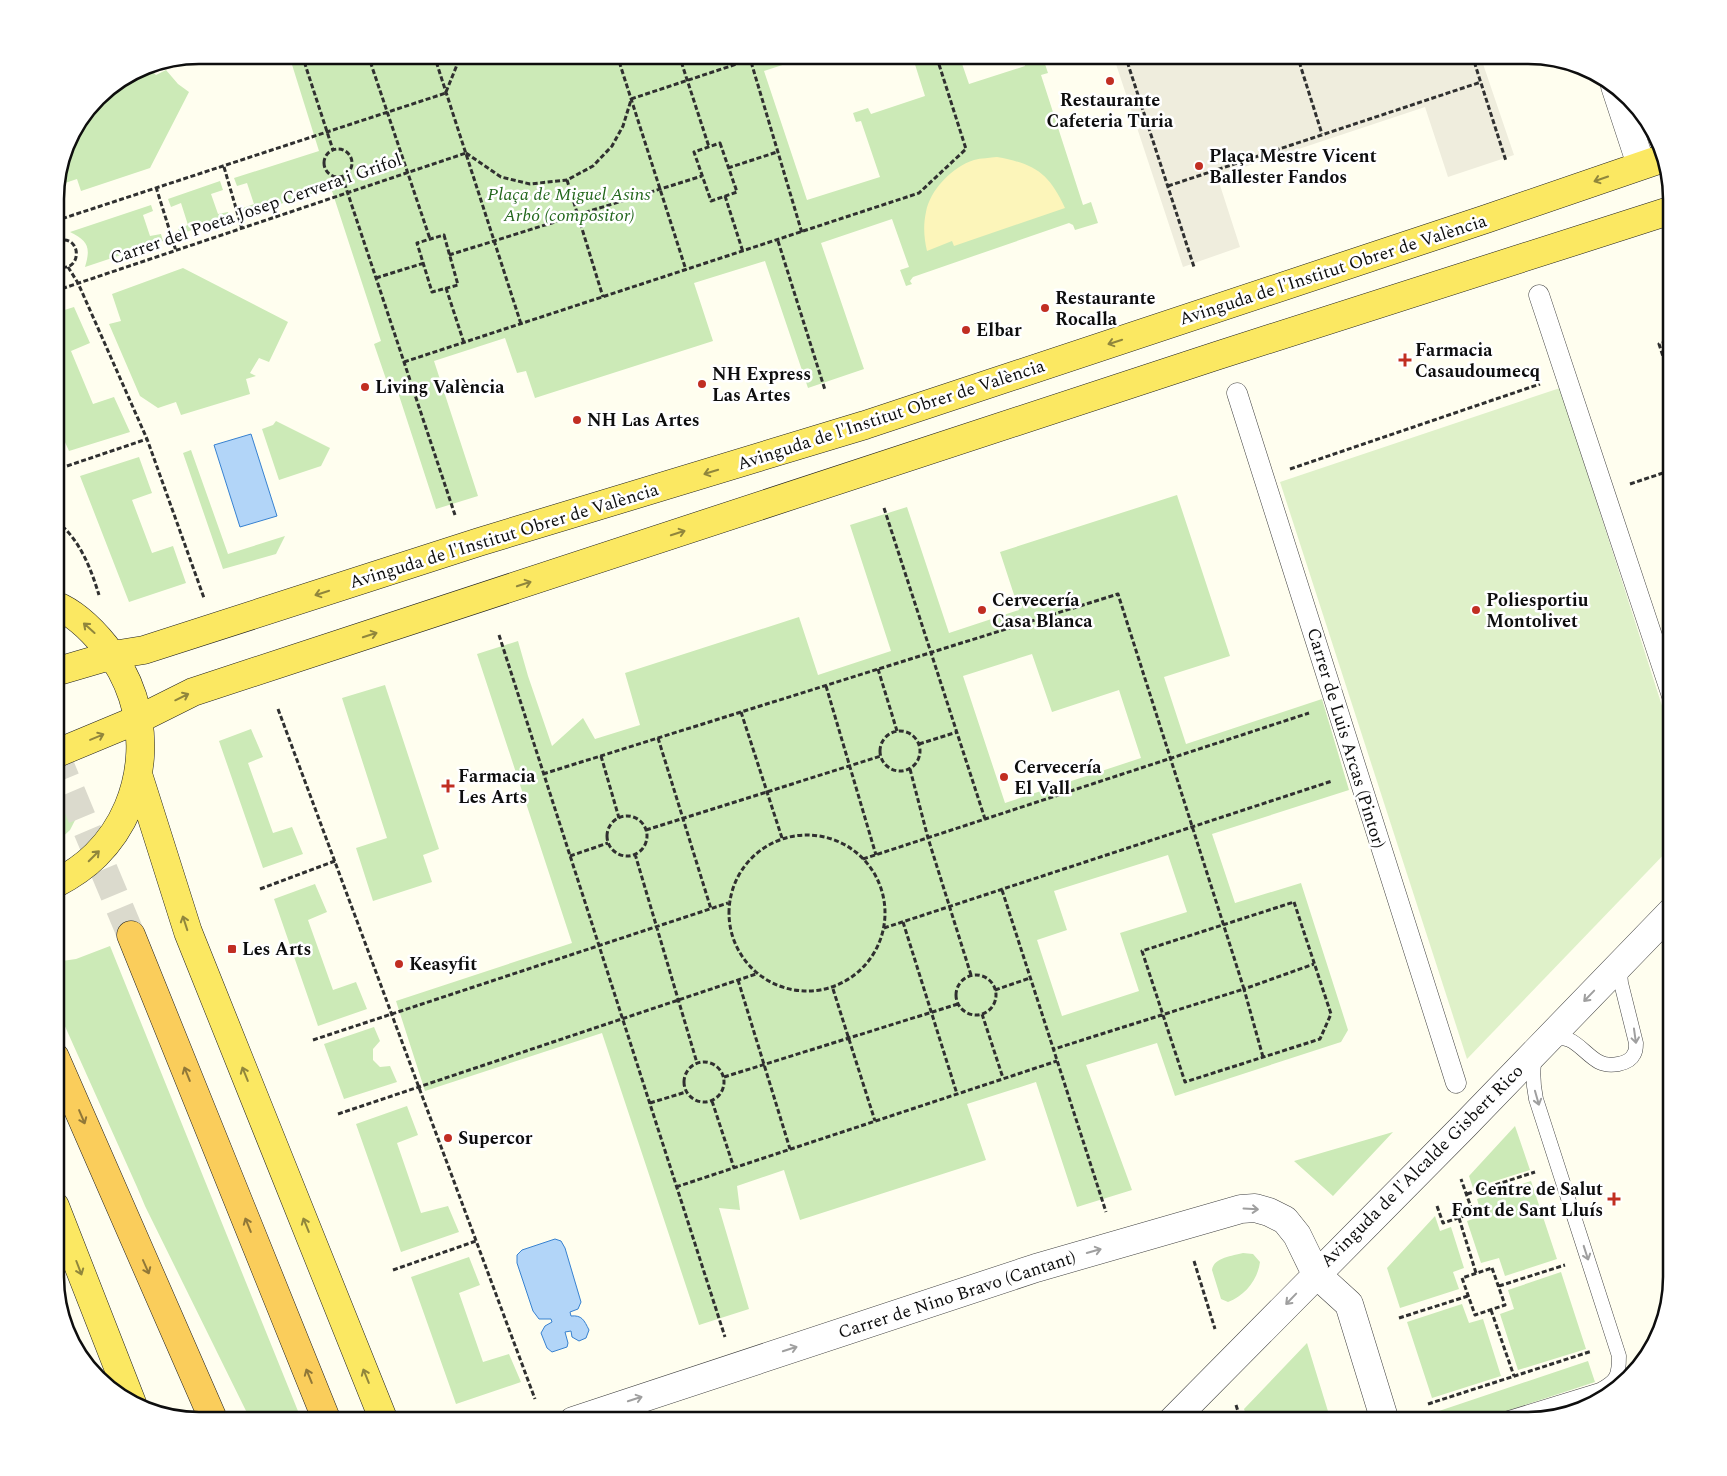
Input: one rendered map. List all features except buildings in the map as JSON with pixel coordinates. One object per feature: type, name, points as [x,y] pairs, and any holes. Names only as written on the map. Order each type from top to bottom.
[{"type":"highway","points":[[131,935],[323,1412]]},
{"type":"highway","points":[[64,1078],[210,1412]]},
{"type":"main road","name":"Avinguda de l'Institut Obrer de València","points":[[64,669],[113,655],[144,650],[479,542],[865,425],[1486,219],[1652,161]]},
{"type":"main road","points":[[64,750],[139,719],[202,689],[1216,356],[1663,213]]},
{"type":"main road","points":[[64,607],[98,636],[113,655],[129,685],[139,719],[141,746],[138,774],[130,804],[115,831],[96,855],[64,879]]},
{"type":"main road","points":[[138,774],[188,932],[380,1412]]},
{"type":"main road","points":[[64,1229],[128,1392]]},
{"type":"street","points":[[1629,109],[1652,161]]},
{"type":"street","points":[[1539,295],[1663,669]]},
{"type":"street","name":"Carrer de Luis Arcas (Pintor)","points":[[1237,394],[1456,1083]]},
{"type":"street","name":"Avinguda de l'Alcalde Gisbert Rico","points":[[1181,1412],[1464,1126],[1663,920]]},
{"type":"street","name":"Carrer de Nino Bravo (Cantant)","points":[[600,1412],[1036,1268],[1241,1209],[1255,1208],[1285,1220],[1297,1235],[1316,1274]]},
{"type":"street","points":[[1316,1274],[1349,1304],[1382,1412]]},
{"type":"lane","points":[[1614,1381],[1618,1376],[1619,1356],[1536,1099],[1532,1080],[1532,1067],[1538,1048],[1554,1039],[1564,1038],[1573,1041],[1598,1062],[1604,1064],[1622,1063],[1631,1058],[1635,1053],[1636,1043],[1620,973],[1628,956]]},
{"type":"lane","points":[[1528,1412],[1608,1386]]},
{"type":"path","points":[[305,64],[333,150]]},
{"type":"path","points":[[371,64],[430,239]]},
{"type":"path","points":[[437,64],[521,324]]},
{"type":"path","points":[[446,93],[457,64]]},
{"type":"path","points":[[619,64],[686,270]]},
{"type":"path","points":[[682,64],[709,147]]},
{"type":"path","points":[[631,99],[730,64]]},
{"type":"path","points":[[751,64],[802,233]]},
{"type":"path","points":[[404,362],[778,241],[919,193],[966,149],[939,64]]},
{"type":"path","points":[[1128,64],[1194,267]]},
{"type":"path","points":[[1300,64],[1322,134]]},
{"type":"path","points":[[1475,64],[1506,161]]},
{"type":"path","points":[[1168,186],[1481,82]]},
{"type":"path","points":[[64,218],[446,93]]},
{"type":"path","points":[[466,153],[501,177],[530,184],[567,180],[593,166],[612,146],[623,126],[631,99]]},
{"type":"path","points":[[720,143],[728,168],[736,192],[711,201],[694,152],[720,143]]},
{"type":"path","points":[[333,150],[346,152],[351,160],[350,169],[342,176],[336,177],[326,169],[324,161],[326,156],[333,150]]},
{"type":"path","points":[[728,168],[777,152]]},
{"type":"path","name":"Carrer del Poeta Josep Cervera i Grifol","points":[[64,288],[466,153]]},
{"type":"path","points":[[224,166],[242,229]]},
{"type":"path","points":[[342,176],[455,515]]},
{"type":"path","points":[[449,255],[702,176]]},
{"type":"path","points":[[567,180],[603,298]]},
{"type":"path","points":[[156,187],[176,251]]},
{"type":"path","points":[[725,196],[742,252]]},
{"type":"path","points":[[444,235],[449,255],[458,285],[432,292],[418,243],[444,235]]},
{"type":"path","points":[[64,240],[69,241],[76,248],[75,261],[68,266],[64,266]]},
{"type":"path","points":[[778,241],[824,390]]},
{"type":"path","points":[[376,278],[424,263]]},
{"type":"path","points":[[68,266],[78,283],[147,439],[204,599]]},
{"type":"path","points":[[446,288],[464,343]]},
{"type":"path","points":[[1663,343],[1659,344],[1663,356]]},
{"type":"path","points":[[1264,479],[1565,375]]},
{"type":"path","points":[[67,466],[147,439]]},
{"type":"path","points":[[1604,493],[1663,473]]},
{"type":"path","points":[[884,508],[985,819]]},
{"type":"path","points":[[544,774],[1118,594],[1244,989],[1263,1057]]},
{"type":"path","points":[[499,635],[725,1337]]},
{"type":"path","points":[[878,669],[897,731]]},
{"type":"path","points":[[826,686],[876,855]]},
{"type":"path","points":[[863,859],[1336,704]]},
{"type":"path","points":[[278,709],[535,1399]]},
{"type":"path","points":[[741,712],[782,838]]},
{"type":"path","points":[[897,731],[910,733],[919,744],[920,756],[910,769],[893,770],[887,766],[881,756],[882,742],[891,732],[897,731]]},
{"type":"path","points":[[919,744],[957,732]]},
{"type":"path","points":[[658,738],[711,909]]},
{"type":"path","points":[[601,756],[619,818]]},
{"type":"path","points":[[646,830],[881,756]]},
{"type":"path","points":[[910,769],[928,838],[970,975]]},
{"type":"path","points":[[884,928],[1357,773]]},
{"type":"path","points":[[632,816],[638,819],[646,830],[646,843],[643,849],[625,857],[609,847],[608,843],[607,833],[609,827],[613,821],[619,818],[632,816]]},
{"type":"path","points":[[808,834],[832,839],[853,850],[863,859],[882,888],[886,911],[883,935],[873,957],[857,975],[833,989],[816,992],[794,991],[774,985],[756,974],[734,944],[729,927],[728,903],[733,884],[746,864],[763,848],[782,838],[808,834]]},
{"type":"path","points":[[570,856],[608,843]]},
{"type":"path","points":[[635,854],[697,1063]]},
{"type":"path","points":[[260,889],[335,861]]},
{"type":"path","points":[[1002,890],[1106,1212]]},
{"type":"path","points":[[1294,902],[1314,964],[1331,1014],[1320,1039],[1185,1082],[1142,951],[1294,902]]},
{"type":"path","points":[[313,1040],[728,903]]},
{"type":"path","points":[[903,922],[957,1094]]},
{"type":"path","points":[[1054,1049],[1244,989],[1314,964]]},
{"type":"path","points":[[338,1114],[756,974]]},
{"type":"path","points":[[970,975],[986,977],[991,981],[995,990],[996,1000],[993,1006],[982,1014],[968,1013],[958,1004],[956,991],[958,985],[970,975]]},
{"type":"path","points":[[995,990],[1030,978]]},
{"type":"path","points":[[738,980],[790,1149]]},
{"type":"path","points":[[833,989],[875,1121]]},
{"type":"path","points":[[724,1077],[958,1004]]},
{"type":"path","points":[[982,1014],[1003,1078]]},
{"type":"path","points":[[676,1187],[1057,1061]]},
{"type":"path","points":[[697,1063],[712,1063],[717,1066],[724,1077],[725,1083],[720,1095],[702,1103],[696,1101],[686,1092],[684,1080],[689,1068],[697,1063]]},
{"type":"path","points":[[650,1103],[686,1092]]},
{"type":"path","points":[[712,1100],[734,1168]]},
{"type":"path","points":[[1466,1194],[1537,1172]]},
{"type":"path","points":[[1437,1206],[1443,1223],[1473,1213],[1462,1180]]},
{"type":"path","points":[[1459,1218],[1476,1274]]},
{"type":"path","points":[[393,1270],[476,1241]]},
{"type":"path","points":[[1194,1260],[1215,1329]]},
{"type":"path","points":[[1499,1286],[1566,1265]]},
{"type":"path","points":[[1492,1268],[1499,1286],[1505,1305],[1475,1315],[1462,1278],[1492,1268]]},
{"type":"path","points":[[1399,1318],[1468,1296]]},
{"type":"path","points":[[1492,1310],[1514,1376]]},
{"type":"path","points":[[1428,1404],[1594,1350]]},
{"type":"path","points":[[1236,1405],[1238,1412]]},
{"type":"green space","name":"Plaça de Miguel Asins Arbó (compositor)","points":[[292,64],[785,64],[764,71],[807,200],[880,177],[861,121],[856,122],[853,113],[868,108],[871,114],[925,96],[915,64],[962,64],[969,84],[1025,66],[1025,64],[1045,64],[1048,73],[1041,75],[1083,205],[1091,202],[1098,223],[1075,230],[1073,225],[1069,223],[913,277],[910,281],[912,284],[906,286],[900,270],[909,267],[892,219],[821,243],[864,369],[808,388],[765,261],[694,283],[713,341],[535,398],[526,371],[517,373],[505,338],[434,361],[478,496],[436,509],[393,377],[386,379],[374,344],[381,341],[331,188],[245,215],[243,208],[254,204],[247,183],[237,186],[234,178],[319,151]]},
{"type":"green space","points":[[166,70],[178,84],[189,92],[150,168],[81,191],[77,179],[65,183],[68,164],[78,139],[86,124],[103,103],[124,86],[153,72],[156,75]]},
{"type":"green space","points":[[220,181],[223,190],[211,194],[218,214],[228,212],[229,218],[180,234],[178,229],[188,225],[181,203],[171,207],[168,199]]},
{"type":"green space","points":[[151,205],[153,211],[143,215],[150,236],[161,234],[163,241],[85,267],[88,254],[86,245],[81,238],[70,232]]},
{"type":"green space","points":[[183,268],[288,322],[269,362],[259,358],[250,373],[256,376],[246,379],[250,394],[181,415],[176,402],[158,408],[140,396],[109,324],[121,321],[112,294]]},
{"type":"green space","points":[[74,307],[90,343],[71,351],[93,404],[114,397],[130,432],[69,451],[64,440],[64,310]]},
{"type":"green space","name":"Poliesportiu Montolivet","points":[[1560,388],[1663,709],[1663,855],[1467,1059],[1280,482]]},
{"type":"green space","points":[[276,421],[330,448],[321,466],[279,480],[262,429],[273,425]]},
{"type":"green space","points":[[191,450],[228,554],[285,536],[276,554],[223,569],[183,453]]},
{"type":"green space","points":[[139,457],[152,493],[132,500],[152,553],[173,546],[186,583],[129,602],[80,476]]},
{"type":"green space","points":[[1177,495],[1230,656],[1164,677],[1186,744],[1322,699],[1349,790],[1212,834],[1235,903],[1301,883],[1348,1030],[1341,1042],[1175,1096],[1157,1043],[1086,1065],[1132,1190],[1077,1207],[1036,1082],[967,1104],[986,1160],[800,1220],[784,1170],[737,1186],[740,1210],[719,1208],[749,1309],[699,1325],[602,1033],[425,1091],[396,1001],[572,943],[477,654],[518,641],[552,746],[583,718],[595,739],[640,725],[625,673],[799,617],[818,675],[891,651],[850,525],[907,507],[949,633],[1019,610],[1000,552]],"holes":[[[1032,654],[1052,712],[1119,690],[1141,758],[1005,803],[963,676]],[[1168,855],[1187,912],[1120,933],[1139,991],[1062,1016],[1037,940],[1067,930],[1054,891]]]},
{"type":"green space","points":[[385,685],[439,849],[423,855],[432,882],[373,901],[356,848],[387,838],[342,698]]},
{"type":"green space","points":[[251,729],[263,757],[248,763],[273,833],[292,827],[303,854],[263,868],[219,741]]},
{"type":"green space","points":[[82,798],[85,801],[70,830],[64,836],[64,805]]},
{"type":"green space","points":[[315,884],[327,912],[308,920],[333,990],[356,982],[367,1009],[318,1026],[274,899]]},
{"type":"green space","points":[[110,946],[298,1412],[247,1412],[145,1206],[64,1024],[64,961],[76,959]]},
{"type":"green space","points":[[374,1027],[380,1041],[373,1049],[373,1060],[380,1067],[390,1066],[397,1082],[344,1099],[324,1044]]},
{"type":"green space","points":[[407,1106],[418,1135],[397,1143],[421,1213],[448,1206],[459,1232],[401,1252],[356,1124]]},
{"type":"green space","points":[[1515,1126],[1530,1170],[1473,1188],[1469,1176]]},
{"type":"green space","points":[[1393,1132],[1333,1196],[1294,1161]]},
{"type":"green space","points":[[1531,1181],[1557,1259],[1505,1276],[1499,1258],[1481,1263],[1467,1221],[1482,1216],[1477,1199]]},
{"type":"green space","points":[[1435,1216],[1440,1231],[1451,1227],[1464,1268],[1453,1272],[1459,1289],[1400,1308],[1387,1268]]},
{"type":"green space","points":[[1243,1253],[1253,1254],[1260,1262],[1257,1275],[1240,1296],[1228,1302],[1221,1299],[1212,1270],[1213,1266],[1216,1262],[1229,1256]]},
{"type":"green space","points":[[469,1257],[480,1285],[459,1293],[483,1362],[509,1354],[521,1382],[456,1404],[411,1277]]},
{"type":"green space","points":[[1561,1272],[1586,1349],[1518,1370],[1500,1314],[1514,1309],[1508,1290]]},
{"type":"green space","points":[[1462,1304],[1469,1323],[1483,1319],[1501,1376],[1432,1398],[1407,1322]]},
{"type":"green space","points":[[1307,1343],[1328,1412],[1245,1412],[1244,1409]]},
{"type":"green space","points":[[1588,1361],[1595,1382],[1503,1412],[1436,1412]]},
{"type":"sand","points":[[997,157],[1021,163],[1039,172],[1053,186],[1065,208],[954,246],[952,241],[927,251],[924,232],[925,217],[928,204],[937,188],[943,180],[966,163],[977,159]]},
{"type":"shaded area","name":"Plaça Mestre Vicent Ballester Fandos","points":[[1116,64],[1483,64],[1514,155],[1448,177],[1425,107],[1217,176],[1240,247],[1183,267]]},
{"type":"water","points":[[251,434],[277,516],[240,527],[214,445]]},
{"type":"water","points":[[555,1239],[561,1241],[565,1248],[581,1302],[578,1309],[570,1312],[571,1316],[578,1316],[582,1319],[589,1330],[586,1338],[579,1341],[572,1337],[571,1331],[565,1332],[568,1343],[567,1347],[552,1352],[547,1348],[541,1333],[545,1326],[552,1322],[551,1319],[539,1319],[533,1311],[517,1263],[517,1255],[522,1250]]},
{"type":"tunnel","points":[[64,775],[131,935]]},
{"type":"place","name":"Restaurante Cafeteria Turia","points":[[1110,81]]},
{"type":"place","name":"Plaça Mestre Vicent Ballester Fandos","points":[[1199,166]]},
{"type":"place","name":"Restaurante Rocalla","points":[[1045,308]]},
{"type":"place","name":"Elbar","points":[[966,330]]},
{"type":"place","name":"Farmacia Casaudoumecq","points":[[1405,360]]},
{"type":"place","name":"NH Express Las Artes","points":[[702,384]]},
{"type":"place","name":"Living València","points":[[365,387]]},
{"type":"place","name":"NH Las Artes","points":[[577,420]]},
{"type":"place","name":"Cervecería Casa Blanca","points":[[982,610]]},
{"type":"place","name":"Poliesportiu Montolivet","points":[[1476,610]]},
{"type":"place","name":"Cervecería El Vall","points":[[1004,777]]},
{"type":"place","name":"Farmacia Les Arts","points":[[448,786]]},
{"type":"place","name":"Les Arts","points":[[232,949]]},
{"type":"place","name":"Keasyfit","points":[[399,964]]},
{"type":"place","name":"Supercor","points":[[448,1138]]},
{"type":"place","name":"Centre de Salut Font de Sant Lluís","points":[[1614,1199]]}]
